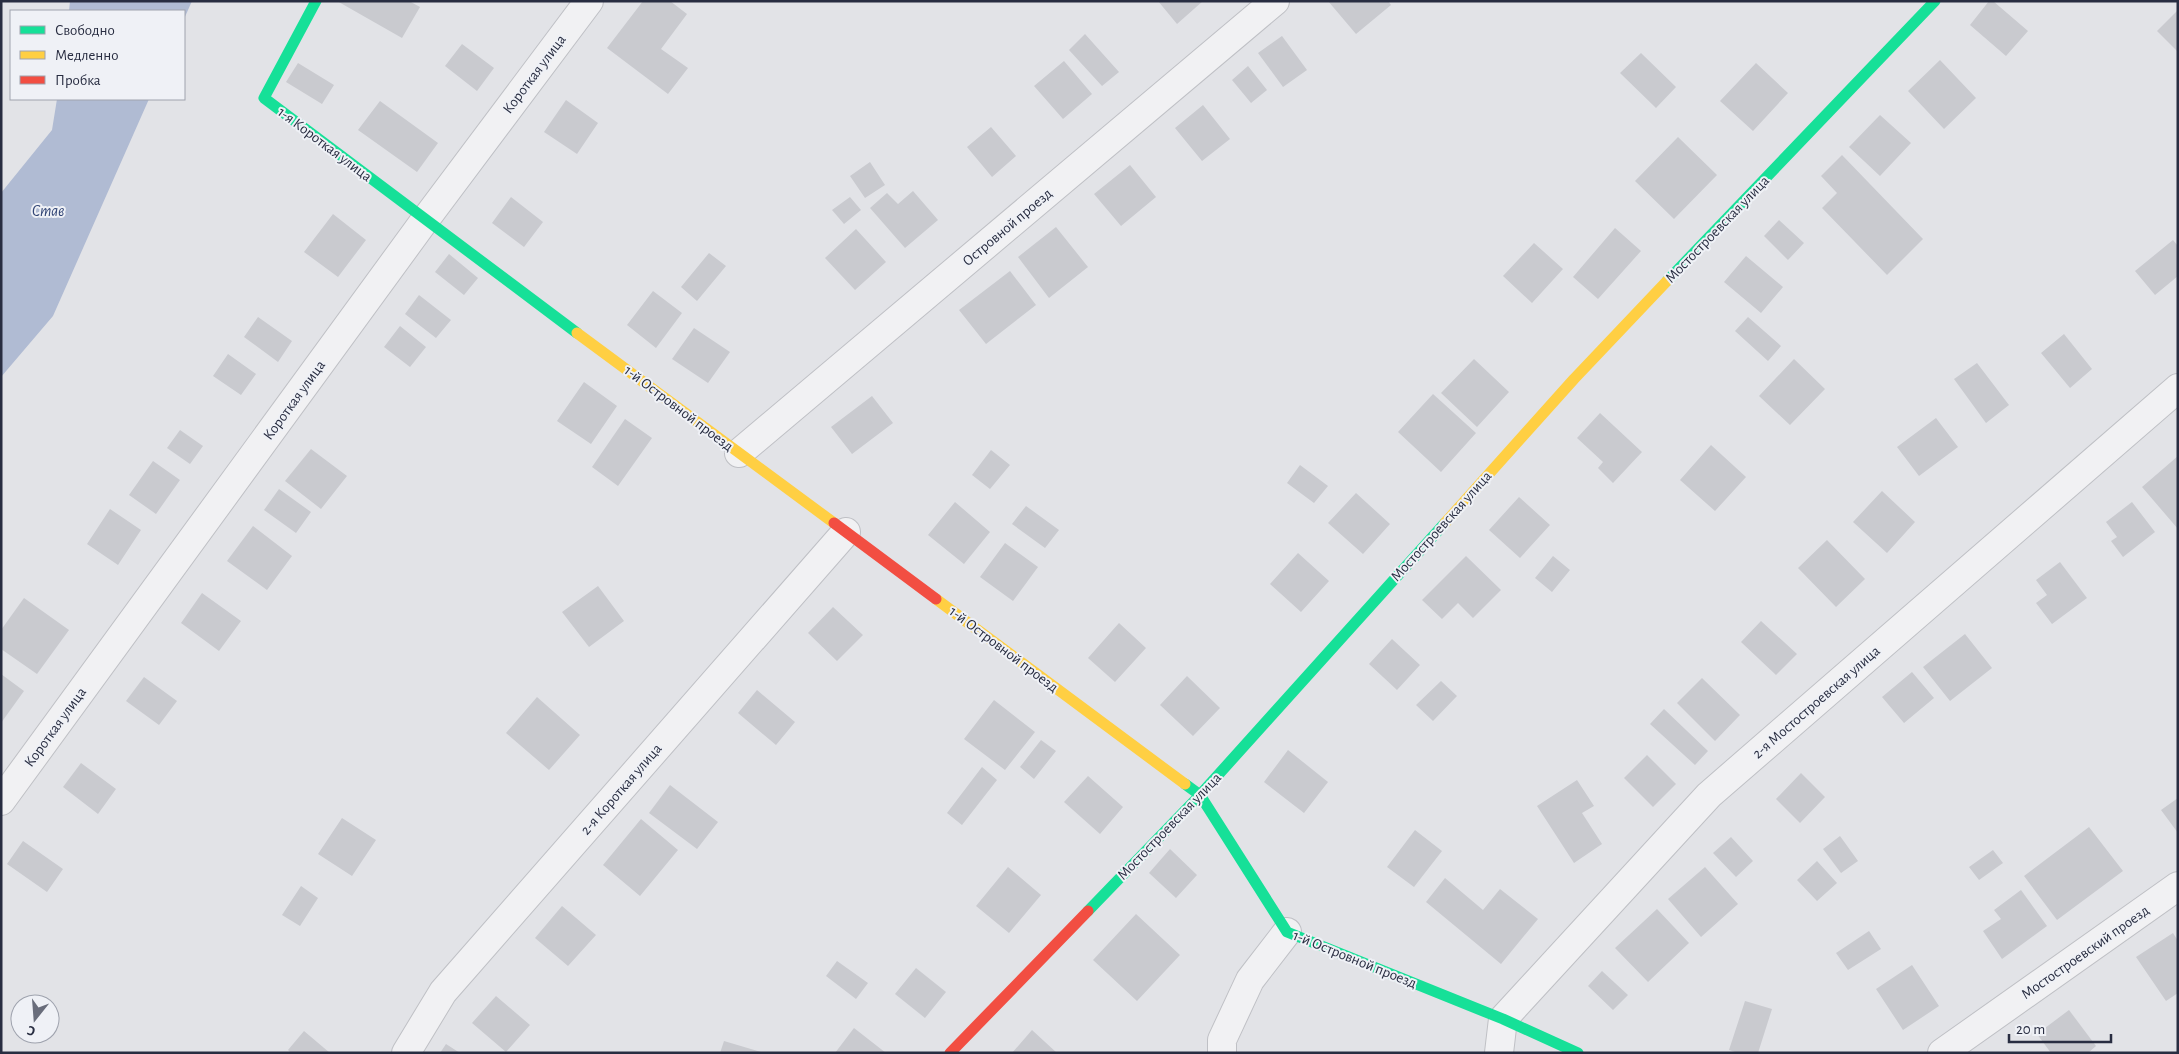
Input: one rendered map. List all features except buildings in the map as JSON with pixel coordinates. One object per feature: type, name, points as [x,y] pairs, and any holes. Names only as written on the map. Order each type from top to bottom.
[{"type":"street","name":"1-я Короткая улица","points":[[316,1],[264,98],[424,220]]},
{"type":"street","name":"Короткая улица","points":[[1,800],[424,220],[589,1]]},
{"type":"street","name":"Островной проезд","points":[[739,453],[1275,1]]},
{"type":"street","name":"Мостостроевская улица","points":[[950,1053],[1200,795],[1574,379],[1935,1]]},
{"type":"street","name":"1-й Островной проезд","points":[[424,220],[1200,795],[1287,932],[1503,1019],[1578,1053]]},
{"type":"street","name":"2-я Мостостроевская улица","points":[[1503,1019],[1709,795],[2178,388]]},
{"type":"street","name":"2-я Короткая улица","points":[[406,1053],[443,992],[846,532]]},
{"type":"street","name":"Мостостроевский проезд","points":[[1942,1053],[2178,886]]},
{"type":"street","points":[[1222,1053],[1222,1040],[1250,980],[1287,932]]},
{"type":"street","points":[[1499,1053],[1503,1019]]},
{"type":"water","points":[[70,1],[192,1],[185,17],[185,10],[69,10]]},
{"type":"water","name":"Став","points":[[57,100],[149,100],[53,316],[1,377],[1,193],[52,130]]},
{"type":"traffic: fast","points":[[316,1],[264,98],[577,333]]},
{"type":"traffic: fast","points":[[1667,281],[1935,1]]},
{"type":"traffic: fast","points":[[1088,911],[1200,795],[1445,523]]},
{"type":"traffic: fast","points":[[1185,784],[1200,795],[1287,932],[1503,1019],[1578,1053]]},
{"type":"traffic: slow","points":[[1445,523],[1574,379],[1667,281]]},
{"type":"traffic: slow","points":[[577,333],[834,523]]},
{"type":"traffic: slow","points":[[936,599],[1185,784]]},
{"type":"traffic: jam","points":[[834,523],[936,599]]},
{"type":"traffic: jam","points":[[950,1053],[1088,911]]}]
